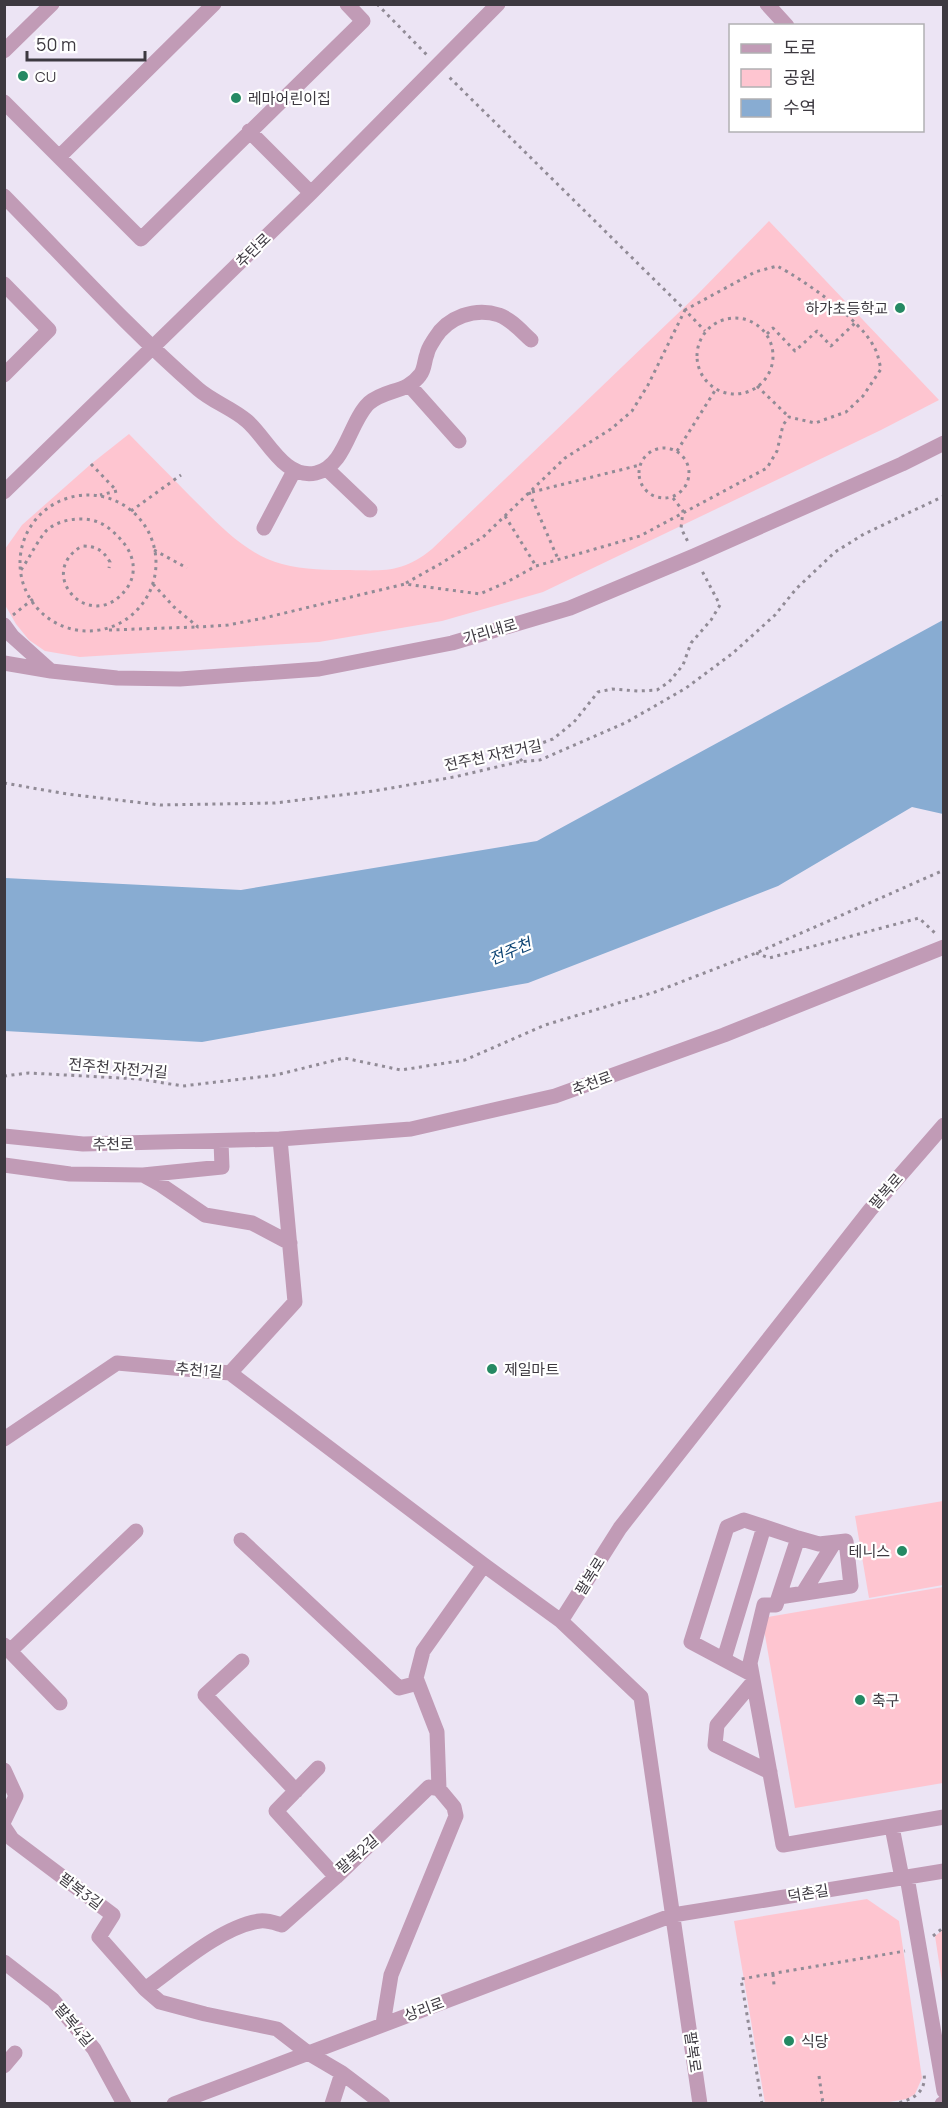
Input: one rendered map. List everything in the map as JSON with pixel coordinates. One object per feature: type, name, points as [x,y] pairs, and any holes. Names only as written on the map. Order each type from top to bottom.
[{"type":"street","points":[[4,51],[52,4]]},
{"type":"street","points":[[58,157],[214,4]]},
{"type":"street","points":[[4,102],[141,239],[363,21],[346,4]]},
{"type":"street","name":"추탄로","points":[[4,492],[311,193],[498,4]]},
{"type":"street","points":[[249,132],[311,193]]},
{"type":"street","points":[[4,196],[153,347],[213,400],[246,420],[285,465],[294,471],[313,474],[327,469],[339,454],[352,426],[370,402],[381,395],[410,386],[424,369],[428,350],[437,334],[453,319],[466,314],[499,315],[531,340]]},
{"type":"street","points":[[4,284],[49,330],[4,375]]},
{"type":"street","points":[[410,386],[459,441]]},
{"type":"street","name":"가리내로","points":[[4,663],[117,678],[191,678],[319,669],[452,643],[570,608],[892,469],[944,443]]},
{"type":"street","points":[[327,469],[370,510]]},
{"type":"street","points":[[264,528],[294,471]]},
{"type":"street","points":[[5,618],[12,636],[51,671]]},
{"type":"street","name":"추천로","points":[[4,1136],[83,1144],[221,1142],[411,1129],[555,1096],[724,1035],[944,947]]},
{"type":"street","name":"팔복로","points":[[700,2103],[640,1697],[561,1621],[620,1528],[870,1210],[944,1125]]},
{"type":"street","name":"추천1길","points":[[4,1439],[117,1363],[230,1373],[295,1302],[280,1139]]},
{"type":"street","name":"추천로","points":[[5,1165],[70,1174],[143,1175],[222,1167],[221,1142]]},
{"type":"street","name":"추천로","points":[[143,1175],[205,1215],[252,1223],[290,1243]]},
{"type":"street","points":[[230,1373],[561,1621]]},
{"type":"street","points":[[752,1678],[724,1659],[692,1642],[727,1527],[744,1520],[819,1545],[846,1541],[851,1586],[779,1597]]},
{"type":"street","points":[[724,1659],[764,1527]]},
{"type":"street","points":[[60,1703],[7,1648],[136,1531]]},
{"type":"street","points":[[798,1538],[776,1605],[764,1605],[750,1663],[783,1845],[944,1817]]},
{"type":"street","points":[[241,1540],[399,1688],[418,1683]]},
{"type":"street","points":[[803,1593],[834,1543]]},
{"type":"street","points":[[383,2024],[391,1975],[456,1816],[454,1807],[439,1789],[436,1732],[416,1678],[423,1651],[484,1565]]},
{"type":"street","points":[[242,1661],[205,1695],[296,1791]]},
{"type":"street","points":[[752,1678],[717,1725],[715,1745],[770,1772]]},
{"type":"street","name":"팔복2길","points":[[318,1768],[276,1811],[336,1876],[429,1787],[439,1789]]},
{"type":"street","points":[[4,1821],[16,1796],[6,1771]]},
{"type":"street","name":"팔복3길","points":[[4,1827],[12,1839],[113,1915],[99,1937],[145,1989],[160,2002],[277,2029],[308,2053],[342,2073],[383,2103]]},
{"type":"street","points":[[892,1827],[904,1878],[944,2091]]},
{"type":"street","name":"덕촌길","points":[[673,1915],[944,1871]]},
{"type":"street","points":[[145,1989],[218,1937],[239,1926],[262,1920],[282,1925],[336,1876]]},
{"type":"street","name":"상리로","points":[[174,2103],[673,1915]]},
{"type":"street","name":"팔복4길","points":[[4,1962],[53,2000],[94,2049],[124,2103]]},
{"type":"street","points":[[4,2066],[15,2054]]},
{"type":"street","points":[[332,2103],[342,2073]]},
{"type":"path","points":[[377,4],[404,33]]},
{"type":"path","points":[[491,117],[705,331]]},
{"type":"path","points":[[108,630],[128,620],[144,604],[153,584],[157,561],[152,538],[140,519],[131,511],[122,504],[100,496],[76,496],[54,504],[36,518],[24,537],[19,559],[20,571],[21,581],[44,614],[65,629],[87,633],[108,630],[228,625],[405,584],[475,542],[565,458],[611,429],[632,411],[648,385],[685,310],[755,273],[777,266],[816,290],[855,323],[874,346],[881,369],[863,396],[846,412],[815,423],[789,417],[757,386]]},
{"type":"path","points":[[737,317],[759,326],[766,334],[772,346],[773,359],[770,371],[757,386],[741,394],[728,393],[716,389],[707,382],[697,363],[697,351],[699,341],[705,331],[714,323],[737,317]]},
{"type":"path","points":[[766,334],[773,328],[795,351],[817,331],[831,346],[855,323]]},
{"type":"path","points":[[677,451],[716,389]]},
{"type":"path","points":[[405,584],[480,594],[536,566],[640,536],[767,468],[777,451],[783,425],[789,417]]},
{"type":"path","points":[[655,449],[677,451],[688,464],[690,472],[685,488],[673,498],[663,499],[649,494],[640,481],[640,465],[655,449]]},
{"type":"path","points":[[91,464],[117,491],[92,496]]},
{"type":"path","points":[[529,492],[640,465]]},
{"type":"path","points":[[131,511],[181,475]]},
{"type":"path","points":[[529,492],[558,559]]},
{"type":"path","name":"전주천 자전거길","points":[[4,783],[67,794],[160,805],[275,803],[374,791],[454,777],[518,762],[540,760],[627,722],[686,688],[733,653],[775,615],[796,589],[835,552],[864,534],[944,496]]},
{"type":"path","points":[[673,498],[683,511],[681,528]]},
{"type":"path","points":[[505,516],[536,566]]},
{"type":"path","points":[[20,571],[48,529],[64,522],[82,519],[99,522],[119,537],[133,560],[132,576],[120,596],[112,603],[99,607],[85,605],[73,597],[64,584],[63,571],[66,560],[73,551],[82,546],[100,550],[110,562],[109,568]]},
{"type":"path","points":[[154,550],[187,568]]},
{"type":"path","points":[[518,762],[539,744],[553,739],[574,722],[598,692],[612,689],[657,690],[669,682],[683,665],[691,643],[711,620],[720,605],[705,578]]},
{"type":"path","points":[[153,584],[174,607],[198,627]]},
{"type":"path","points":[[5,618],[11,618],[33,599]]},
{"type":"path","name":"전주천 자전거길","points":[[4,1076],[29,1073],[139,1079],[183,1086],[276,1075],[344,1059],[401,1070],[465,1060],[545,1025],[655,992],[756,953],[944,870]]},
{"type":"path","points":[[756,953],[769,958],[919,918],[944,941]]},
{"type":"path","points":[[762,2103],[741,1979],[905,1951]]},
{"type":"path","points":[[773,1974],[774,1985]]},
{"type":"path","points":[[892,2103],[909,2101],[921,2089],[925,2079],[923,2068]]},
{"type":"path","points":[[814,2103],[823,2103],[819,2076]]},
{"type":"green space","points":[[769,221],[939,400],[543,592],[442,621],[319,642],[80,657],[45,651],[29,640],[5,605],[5,549],[22,525],[129,434],[232,536],[255,553],[268,559],[282,564],[316,569],[384,570],[403,566],[422,557],[696,296]]},
{"type":"green space","name":"테니스","points":[[943,1501],[943,1585],[869,1598],[855,1516]]},
{"type":"green space","name":"축구","points":[[943,1587],[943,1783],[795,1808],[762,1618]]},
{"type":"green space","points":[[867,1899],[899,1921],[922,2078],[915,2094],[907,2099],[877,2104],[765,2103],[734,1921]]},
{"type":"green space","points":[[943,1930],[943,1988],[935,1936]]},
{"type":"water","name":"전주천","points":[[943,620],[943,814],[912,807],[778,886],[528,983],[202,1042],[5,1031],[5,878],[241,890],[537,841]]},
{"type":"place","name":"CU","points":[[23,76]]},
{"type":"place","name":"레마어린이집","points":[[236,98]]},
{"type":"place","name":"하가초등학교","points":[[900,308]]},
{"type":"place","name":"제일마트","points":[[492,1369]]},
{"type":"place","name":"테니스","points":[[902,1551]]},
{"type":"place","name":"축구","points":[[860,1700]]},
{"type":"place","name":"식당","points":[[789,2041]]}]
